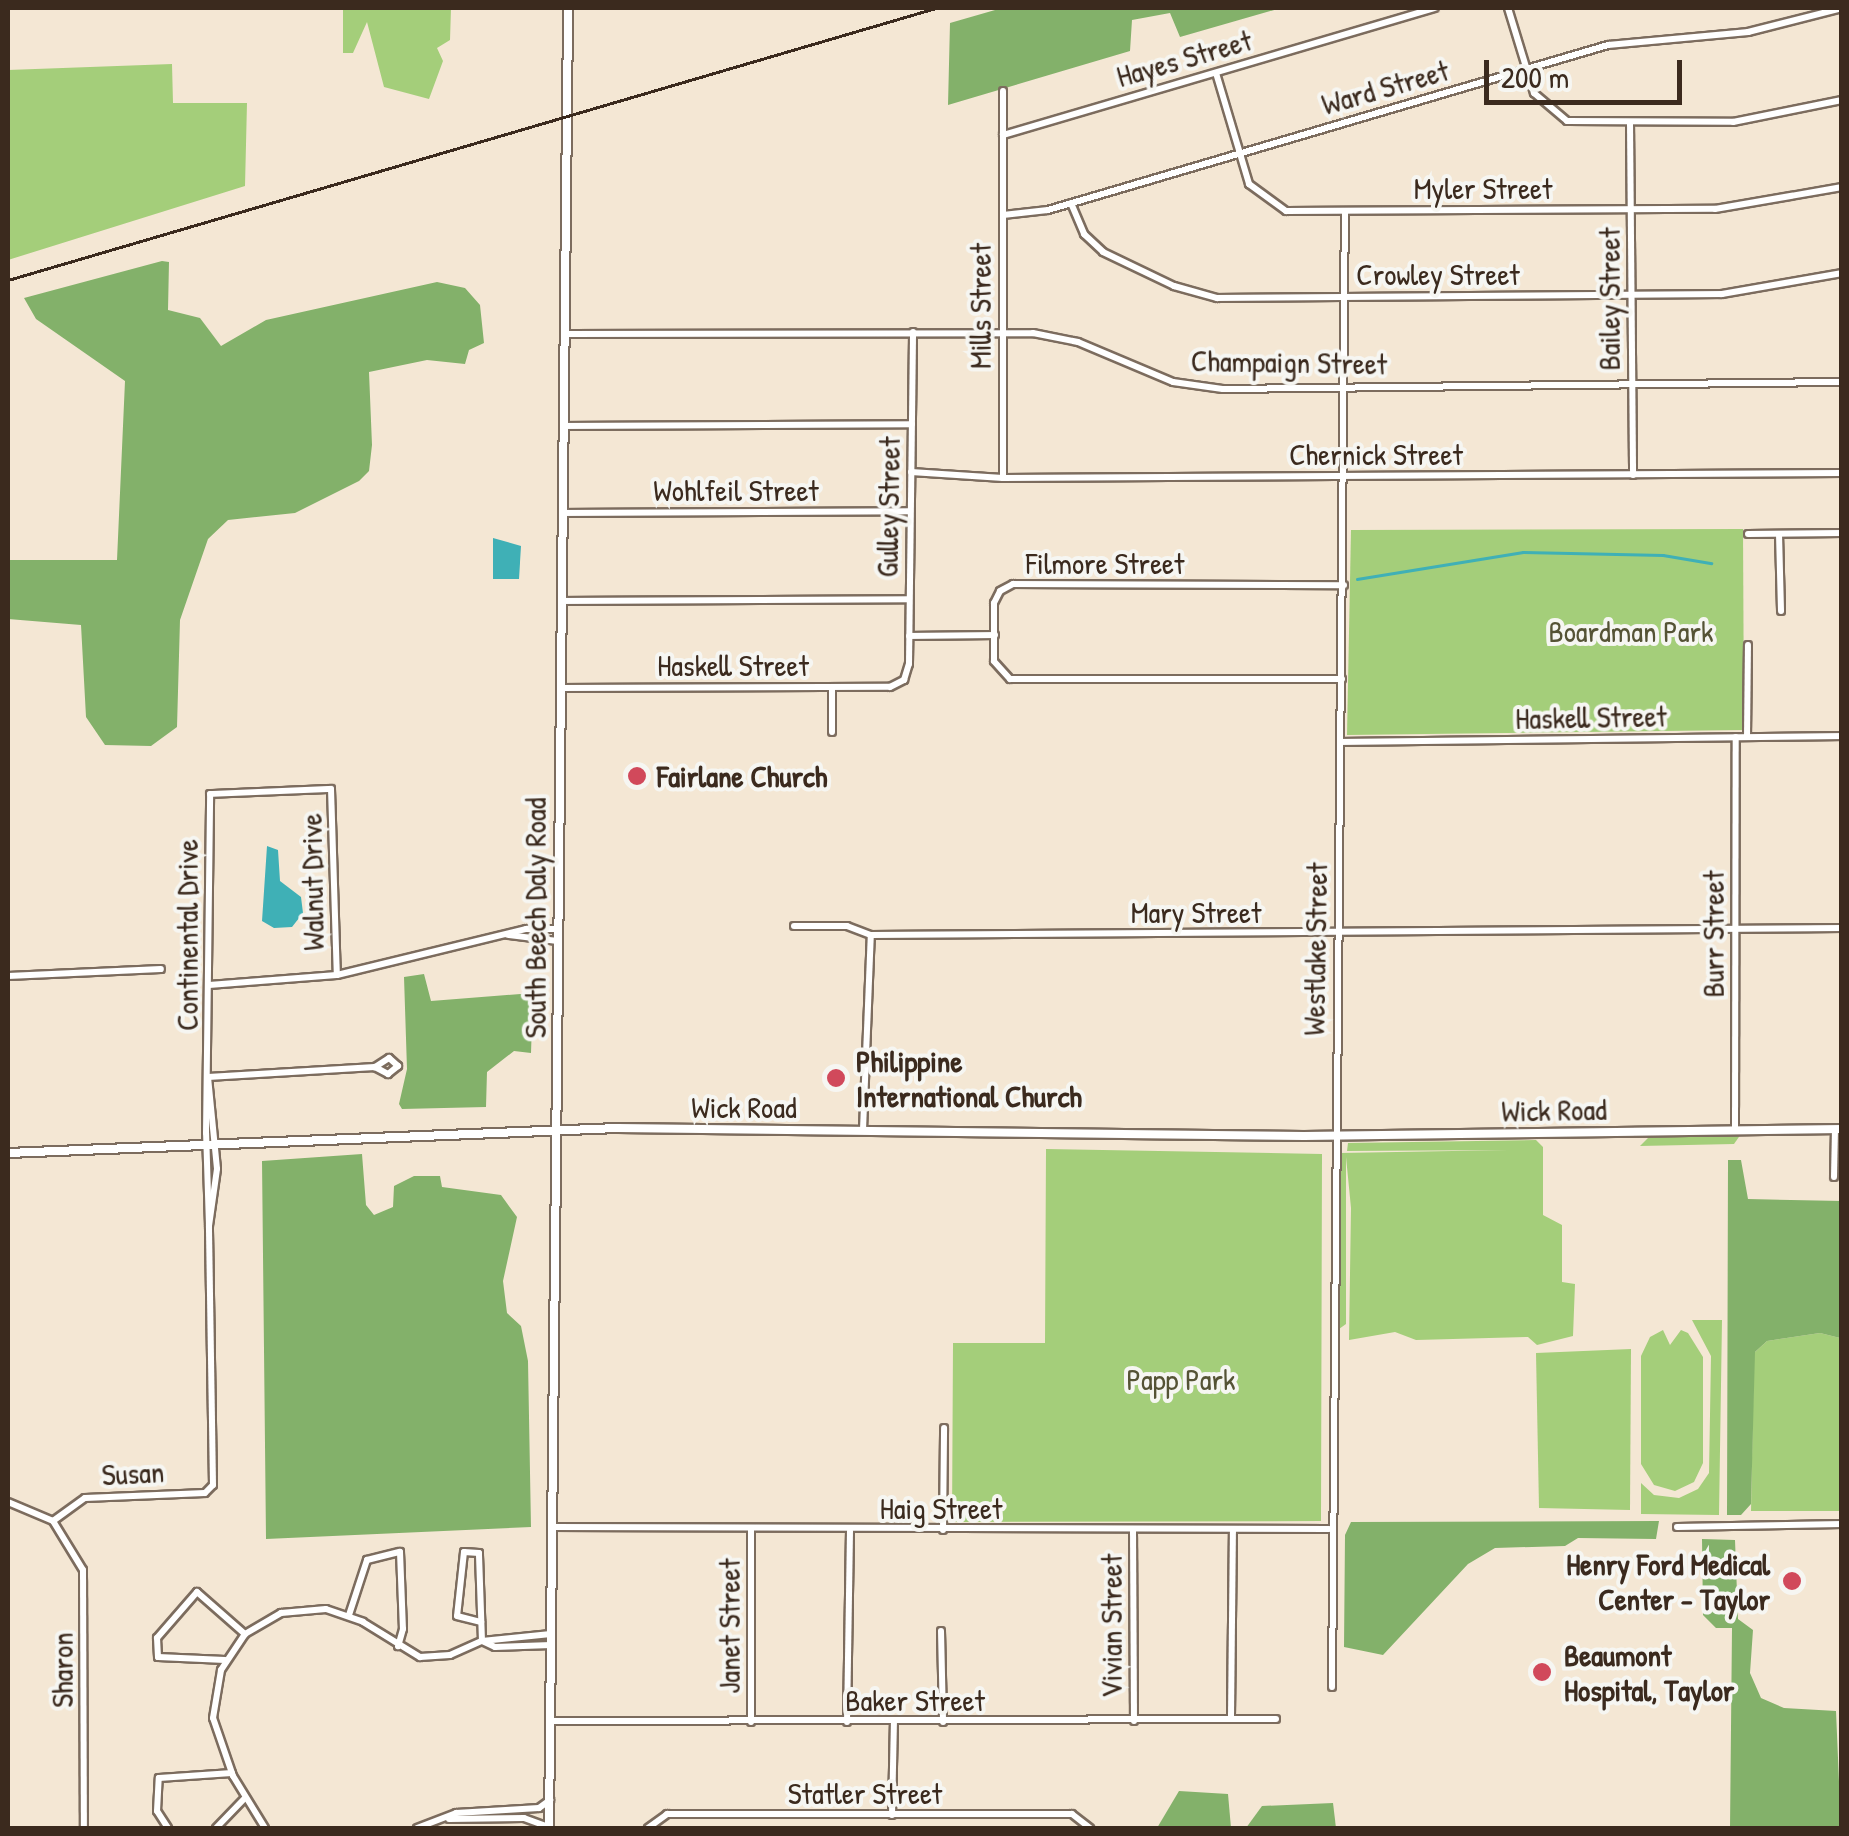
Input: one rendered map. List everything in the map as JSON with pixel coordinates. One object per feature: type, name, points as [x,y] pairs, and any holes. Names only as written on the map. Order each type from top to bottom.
[{"type":"street","name":"South Beech Daly Road","points":[[549,1828],[568,8]]},
{"type":"street","name":"Hayes Street","points":[[1003,135],[1435,8]]},
{"type":"street","points":[[1508,8],[1537,98],[1558,118],[1630,124],[1748,120],[1842,100]]},
{"type":"street","name":"Ward Street","points":[[1002,215],[1071,203],[1626,41],[1748,32],[1842,8]]},
{"type":"street","name":"Myler Street","points":[[1216,72],[1249,184],[1271,205],[1345,212],[1748,206],[1842,187]]},
{"type":"street","name":"Mills Street","points":[[1003,91],[1003,478]]},
{"type":"street","name":"Bailey Street","points":[[1630,124],[1632,475]]},
{"type":"street","name":"Crowley Street","points":[[1071,203],[1080,228],[1103,252],[1186,291],[1226,298],[1750,291],[1842,273]]},
{"type":"street","name":"Westlake Street","points":[[1332,1686],[1330,1528],[1346,477],[1345,212]]},
{"type":"street","name":"Gulley Street","points":[[904,680],[909,636],[913,332]]},
{"type":"street","name":"Champaign Street","points":[[564,334],[1002,332],[1066,339],[1191,386],[1842,382]]},
{"type":"street","points":[[564,426],[912,424]]},
{"type":"street","name":"Chernick Street","points":[[911,472],[1003,478],[1842,474]]},
{"type":"street","name":"Wohlfeil Street","points":[[562,514],[910,511]]},
{"type":"street","points":[[1748,534],[1842,533]]},
{"type":"street","points":[[1780,534],[1781,611]]},
{"type":"street","name":"Filmore Street","points":[[995,635],[995,598],[1014,584],[1344,585]]},
{"type":"street","points":[[561,601],[909,598]]},
{"type":"street","points":[[909,636],[995,635],[995,666],[1010,680],[1342,678]]},
{"type":"street","points":[[1747,737],[1748,645]]},
{"type":"street","name":"Haskell Street","points":[[560,688],[890,687],[904,680]]},
{"type":"street","points":[[832,686],[832,732]]},
{"type":"street","name":"Haskell Street","points":[[1341,742],[1842,736]]},
{"type":"street","name":"Burr Street","points":[[1735,1130],[1736,738]]},
{"type":"street","name":"Walnut Drive","points":[[210,794],[331,789],[337,975]]},
{"type":"street","name":"Continental Drive","points":[[210,794],[206,1144],[216,1349],[211,1488]]},
{"type":"street","name":"Mary Street","points":[[794,926],[847,926],[872,934],[1842,928]]},
{"type":"street","points":[[209,985],[337,975],[502,934],[558,929]]},
{"type":"street","points":[[502,934],[558,941]]},
{"type":"street","points":[[863,1130],[866,945],[872,934]]},
{"type":"street","points":[[8,976],[161,969]]},
{"type":"street","points":[[208,1077],[375,1067]]},
{"type":"street","name":"Continental Drive","points":[[208,1077],[217,1143],[209,1226]]},
{"type":"street","name":"Wick Road","points":[[8,1152],[555,1129],[1334,1136],[1838,1129]]},
{"type":"street","points":[[1834,1177],[1838,1129]]},
{"type":"street","points":[[943,1530],[944,1428]]},
{"type":"street","name":"Susan","points":[[53,1520],[84,1498],[211,1488]]},
{"type":"street","points":[[8,1502],[53,1520]]},
{"type":"street","name":"Sharon","points":[[53,1520],[72,1543],[84,1578],[84,1828]]},
{"type":"street","points":[[1677,1527],[1842,1524]]},
{"type":"street","name":"Haig Street","points":[[552,1527],[1330,1528]]},
{"type":"street","name":"Janet Street","points":[[751,1530],[751,1722]]},
{"type":"street","points":[[847,1722],[850,1530]]},
{"type":"street","name":"Vivian Street","points":[[1133,1530],[1134,1721]]},
{"type":"street","points":[[1230,1716],[1233,1530]]},
{"type":"street","points":[[348,1615],[367,1560],[400,1552],[404,1629],[398,1646]]},
{"type":"street","points":[[482,1622],[458,1616],[462,1552],[479,1554],[482,1622],[482,1641]]},
{"type":"street","points":[[226,1660],[158,1657],[157,1638],[197,1592],[245,1634]]},
{"type":"street","points":[[265,1828],[232,1772],[213,1718],[226,1660],[245,1634],[292,1610],[348,1615],[398,1646],[431,1659],[482,1641],[552,1634]]},
{"type":"street","points":[[941,1632],[943,1722]]},
{"type":"street","points":[[482,1641],[496,1647],[552,1645]]},
{"type":"street","name":"Baker Street","points":[[552,1721],[1212,1722],[1230,1716],[1276,1719]]},
{"type":"street","points":[[892,1815],[894,1722]]},
{"type":"street","points":[[168,1828],[157,1811],[159,1778],[232,1772]]},
{"type":"street","points":[[216,1828],[246,1798]]},
{"type":"street","points":[[417,1828],[470,1810],[539,1808],[550,1800]]},
{"type":"street","name":"Statler Street","points":[[648,1828],[667,1814],[1072,1814],[1088,1825]]},
{"type":"street","points":[[442,1819],[524,1818],[549,1828]]},
{"type":"green space","points":[[343,8],[451,8],[450,40],[437,48],[443,61],[429,99],[384,87],[367,22],[353,53],[343,53]]},
{"type":"green space","points":[[1002,8],[1281,8],[1180,37],[1170,13],[1132,20],[1130,51],[948,105],[950,23]]},
{"type":"green space","points":[[172,64],[173,103],[247,103],[245,186],[8,260],[8,70]]},
{"type":"green space","points":[[169,262],[168,310],[200,318],[221,346],[266,320],[437,282],[465,288],[480,305],[484,343],[469,350],[465,364],[427,360],[369,372],[369,471],[359,481],[295,513],[228,520],[208,539],[180,620],[177,727],[151,746],[105,745],[86,717],[81,625],[8,619],[8,560],[117,560],[125,381],[36,319],[24,298]]},
{"type":"green space","name":"Boardman Park","points":[[1743,529],[1744,730],[1347,735],[1351,530]]},
{"type":"green space","points":[[424,974],[431,1001],[533,993],[531,1053],[514,1051],[487,1072],[486,1107],[402,1109],[399,1104],[407,1069],[404,977]]},
{"type":"green space","points":[[1741,1134],[1734,1144],[1640,1146],[1649,1137]]},
{"type":"green space","points":[[1536,1140],[1543,1147],[1543,1215],[1562,1225],[1562,1282],[1575,1284],[1573,1336],[1537,1345],[1528,1337],[1416,1340],[1395,1332],[1349,1340],[1351,1208],[1346,1157],[1346,1324],[1339,1329],[1340,1153],[1509,1150],[1347,1151],[1348,1143]]},
{"type":"green space","name":"Papp Park","points":[[1046,1149],[1322,1154],[1321,1521],[952,1522],[953,1343],[1045,1343]]},
{"type":"green space","points":[[362,1154],[366,1205],[374,1215],[393,1207],[394,1186],[414,1176],[440,1176],[442,1187],[501,1195],[517,1217],[503,1281],[507,1313],[521,1326],[528,1361],[531,1527],[266,1539],[262,1161]]},
{"type":"green space","points":[[1728,1160],[1741,1160],[1748,1199],[1842,1201],[1841,1363],[1840,1338],[1820,1333],[1767,1341],[1755,1352],[1751,1504],[1741,1515],[1727,1515]]},
{"type":"green space","points":[[1692,1320],[1722,1320],[1719,1515],[1641,1514],[1641,1483],[1654,1495],[1679,1498],[1698,1489],[1709,1473],[1711,1356]]},
{"type":"green space","points":[[1663,1330],[1670,1345],[1681,1330],[1688,1333],[1703,1357],[1703,1463],[1694,1482],[1675,1491],[1654,1485],[1641,1464],[1641,1356],[1650,1337]]},
{"type":"green space","points":[[1820,1333],[1840,1338],[1841,1511],[1751,1511],[1754,1353],[1767,1341]]},
{"type":"green space","points":[[1631,1349],[1630,1510],[1539,1508],[1536,1353]]},
{"type":"green space","points":[[1659,1521],[1656,1539],[1578,1538],[1565,1546],[1495,1548],[1468,1564],[1383,1655],[1344,1647],[1345,1535],[1351,1522]]},
{"type":"green space","points":[[1702,1539],[1735,1540],[1738,1619],[1753,1630],[1750,1673],[1761,1698],[1784,1708],[1836,1711],[1841,1828],[1730,1828],[1732,1628],[1716,1628],[1703,1615]]},
{"type":"green space","points":[[1179,1791],[1228,1794],[1231,1828],[1157,1828]]},
{"type":"green space","points":[[1333,1803],[1336,1828],[1246,1828],[1262,1806]]},
{"type":"water","points":[[493,538],[521,546],[519,579],[493,579]]},
{"type":"water","points":[[267,846],[278,850],[280,881],[301,897],[303,913],[292,927],[274,928],[262,921]]},
{"type":"waterway","points":[[1357,579],[1523,552],[1663,555],[1711,563]]},
{"type":"railway","points":[[8,280],[936,8]]},
{"type":"place","name":"Fairlane Church","points":[[637,776]]},
{"type":"place","name":"Philippine International Church","points":[[836,1078]]},
{"type":"place","name":"Henry Ford Medical Center - Taylor","points":[[1792,1581]]},
{"type":"place","name":"Beaumont Hospital, Taylor","points":[[1542,1672]]}]
